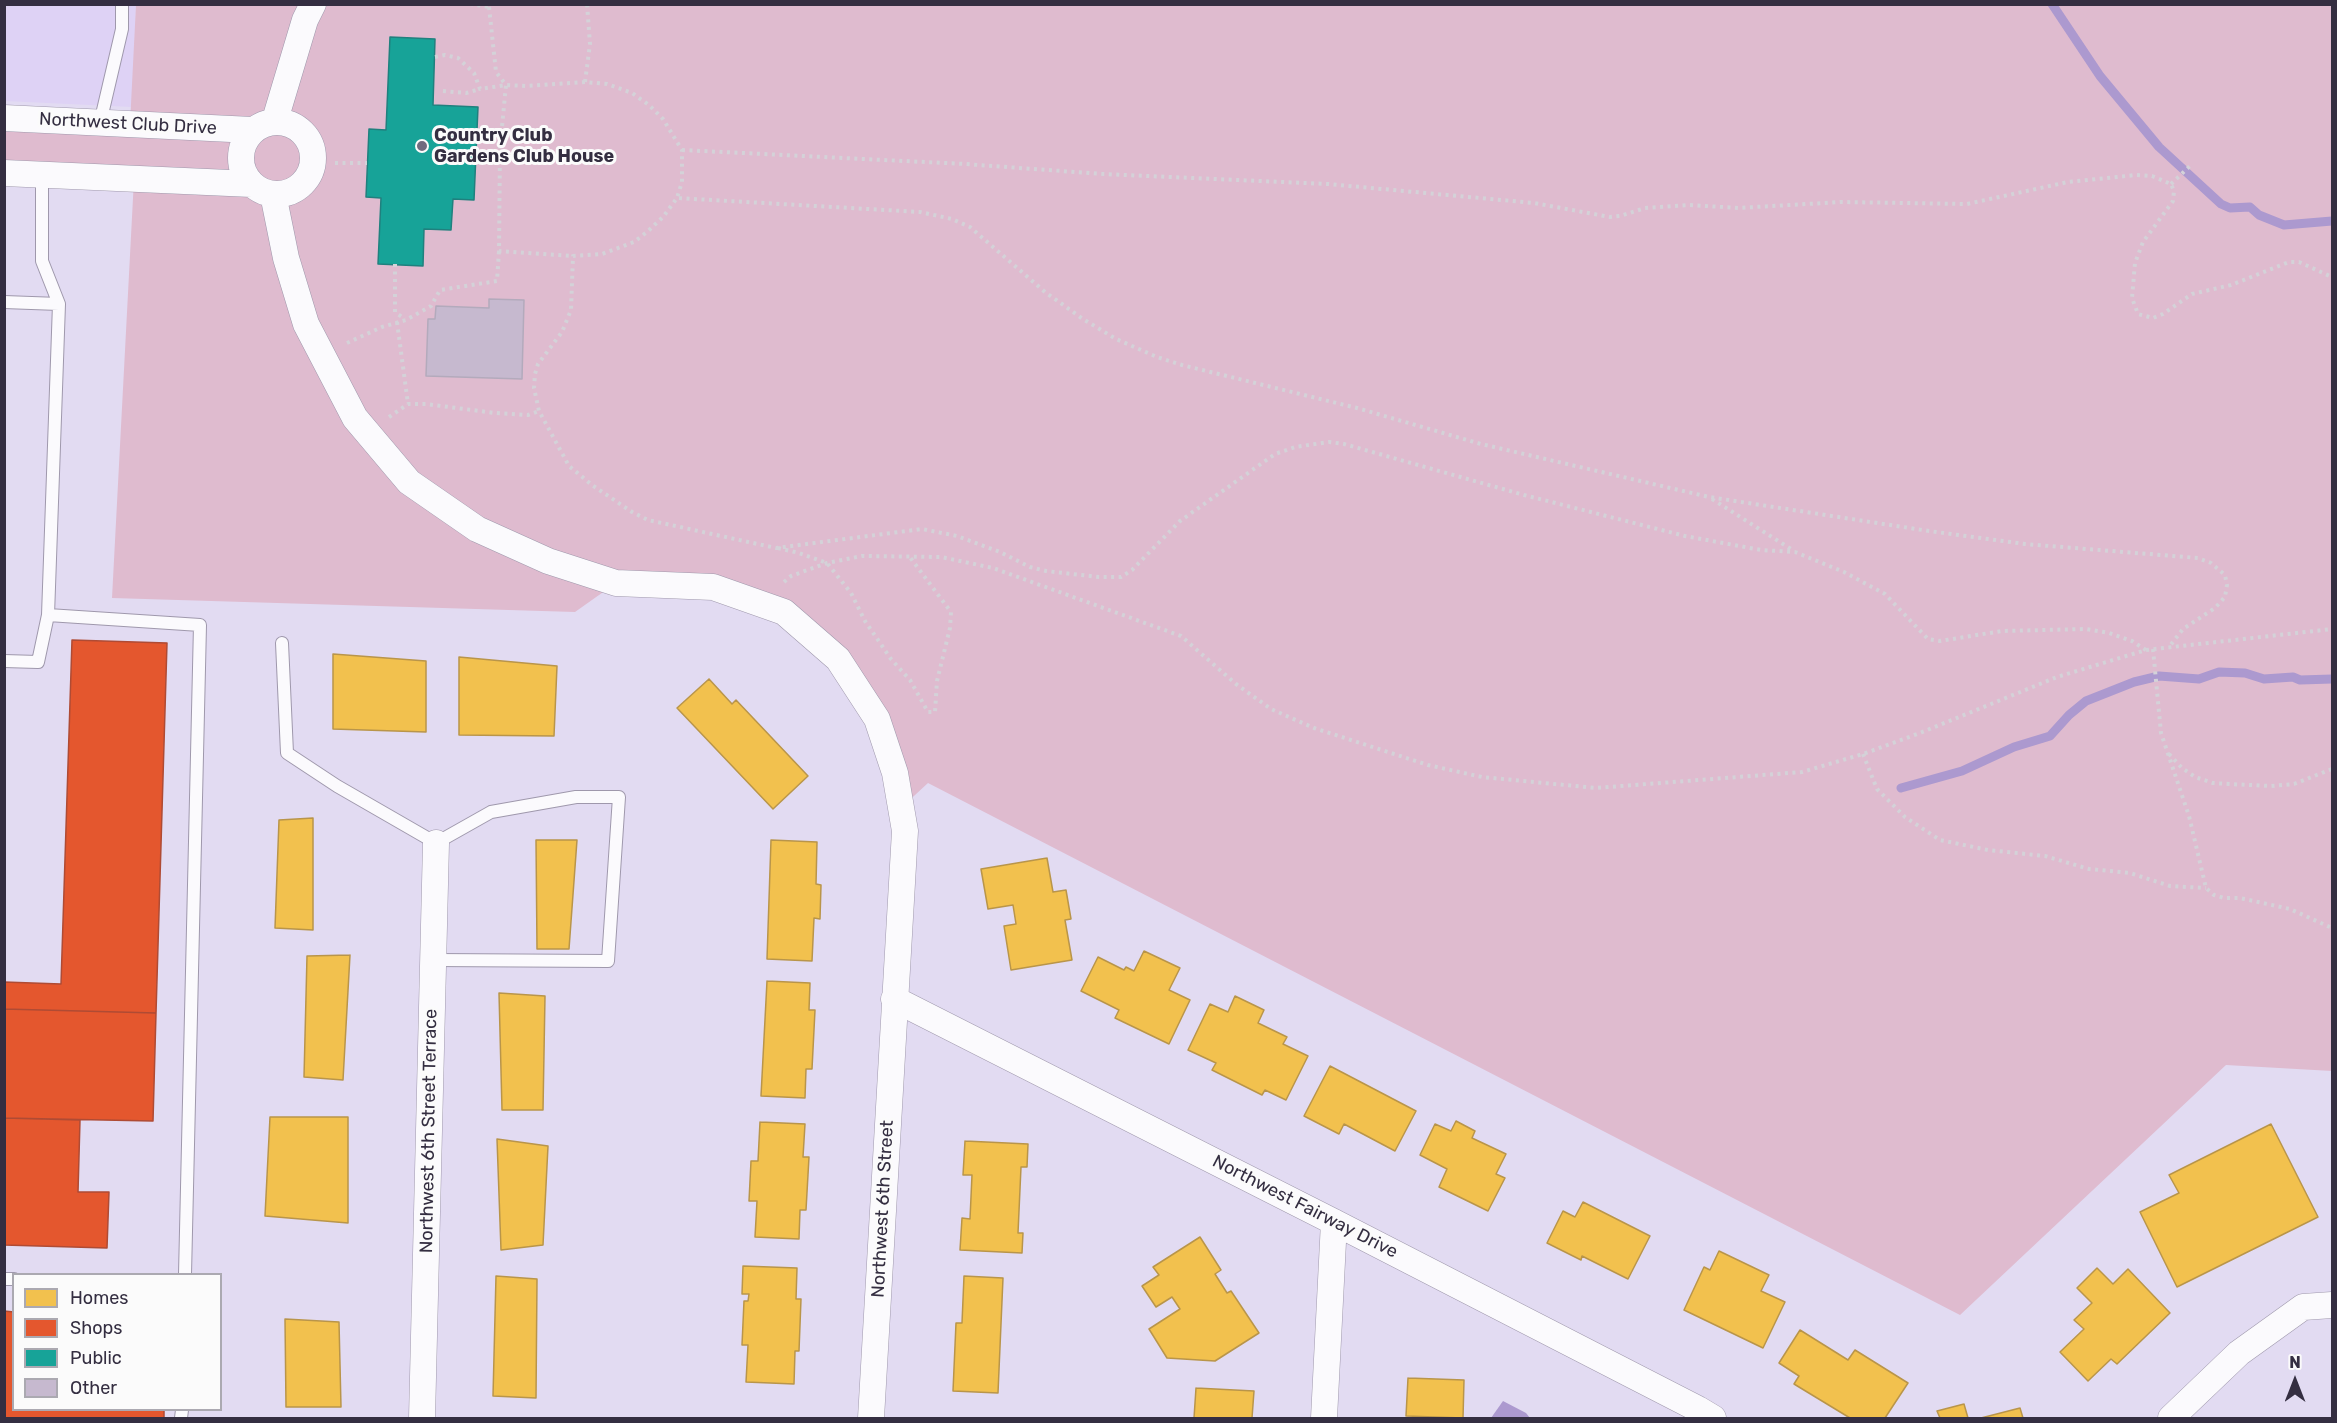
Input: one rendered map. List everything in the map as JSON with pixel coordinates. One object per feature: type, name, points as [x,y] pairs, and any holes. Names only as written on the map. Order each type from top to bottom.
[{"type":"street","points":[[262,189],[244,174],[241,151],[245,140],[263,125],[313,4]]},
{"type":"street","name":"Northwest Club Drive","points":[[4,118],[100,123],[263,125]]},
{"type":"street","points":[[4,173],[262,189],[285,194],[306,181],[312,170],[325,160],[298,128],[287,122],[263,125]]},
{"type":"street","name":"Northwest 6th Street","points":[[262,189],[303,313],[321,353],[355,418],[409,482],[477,529],[548,561],[616,583],[712,587],[784,612],[838,659],[877,720],[895,773],[905,831],[871,1419]]},
{"type":"street","name":"Northwest 6th Street Terrace","points":[[422,1419],[436,843]]},
{"type":"street","name":"Northwest Fairway Drive","points":[[894,999],[1688,1403],[1713,1419]]},
{"type":"street","points":[[1324,1419],[1334,1222]]},
{"type":"street","points":[[2171,1419],[2239,1353],[2303,1307],[2332,1305]]},
{"type":"lane","points":[[100,123],[122,29],[122,4]]},
{"type":"lane","points":[[4,661],[38,662],[48,615],[59,304],[42,261],[42,174]]},
{"type":"lane","points":[[4,302],[59,304]]},
{"type":"lane","points":[[48,615],[200,625],[185,1273]]},
{"type":"lane","points":[[282,642],[287,753],[337,786],[436,843],[491,812],[576,797],[619,797],[608,961],[433,960]]},
{"type":"path","points":[[321,353],[406,320],[431,306],[440,290],[497,281],[500,148],[506,85],[496,72],[489,6],[470,4]]},
{"type":"path","points":[[585,82],[590,44],[587,4]]},
{"type":"path","points":[[435,57],[445,55],[458,58],[474,73],[480,89]]},
{"type":"path","points":[[443,91],[466,93],[506,85],[585,82],[607,84],[632,93],[649,105],[663,119],[681,150],[682,182],[678,198],[663,217],[634,242],[602,254],[573,256],[499,251]]},
{"type":"path","points":[[681,150],[965,164],[1103,174],[1328,184],[1534,203],[1610,217],[1645,208],[1690,205],[1738,208],[1841,202],[1967,204],[2068,182],[2136,175],[2152,176],[2171,184],[2174,191],[2173,201],[2143,242],[2135,263],[2132,298],[2138,314],[2153,318],[2163,314],[2192,294],[2232,285],[2289,262],[2299,262],[2332,277]]},
{"type":"path","points":[[325,160],[367,163]]},
{"type":"path","points":[[2171,184],[2192,164]]},
{"type":"path","points":[[678,198],[920,212],[952,219],[970,227],[1045,292],[1083,319],[1116,339],[1157,357],[1357,408],[1481,444],[1709,497],[2025,544],[2198,558],[2211,563],[2225,575],[2227,585],[2225,597],[2215,608],[2183,629],[2169,647]]},
{"type":"path","points":[[573,256],[571,310],[562,332],[538,364],[534,388],[539,411],[570,466],[592,485],[648,520],[799,553],[826,563],[851,593],[865,621],[891,659],[910,680],[928,712],[934,712],[937,681],[950,628],[951,612],[909,556]]},
{"type":"path","points":[[395,264],[395,312],[406,320]]},
{"type":"path","points":[[397,322],[408,404]]},
{"type":"path","points":[[368,434],[408,404],[528,415],[539,411]]},
{"type":"path","points":[[776,548],[922,529],[957,536],[1000,552],[1030,567],[1046,571],[1105,578],[1121,577],[1132,570],[1180,521],[1275,454],[1295,447],[1329,442],[1344,444],[1514,492],[1685,536],[1761,549],[1795,552]]},
{"type":"path","points":[[1709,497],[1795,552],[1844,572],[1885,594],[1928,639],[1940,642],[2002,631],[2086,628],[2109,633],[2146,650]]},
{"type":"path","points":[[757,602],[792,576],[826,563],[862,556],[941,557],[993,568],[1065,596],[1181,636],[1236,684],[1271,709],[1314,728],[1428,765],[1482,777],[1596,788],[1802,772],[1920,734],[2057,677],[2146,650],[2332,629]]},
{"type":"path","points":[[2153,649],[2160,722],[2167,752],[2189,816],[2206,888],[2214,895],[2224,898],[2240,898],[2290,909],[2332,928]]},
{"type":"path","points":[[2167,752],[2181,768],[2195,777],[2213,783],[2271,786],[2294,784],[2332,769]]},
{"type":"path","points":[[1863,754],[1877,789],[1905,817],[1940,840],[1988,850],[2044,856],[2089,869],[2130,873],[2170,886],[2206,888]]},
{"type":"shaded area","points":[[5,5],[136,5],[132,107],[5,101]]},
{"type":"shaded area","points":[[136,5],[2332,5],[2332,1071],[2226,1065],[1960,1315],[928,783],[901,808],[877,719],[784,612],[616,583],[575,612],[112,598],[134,179],[5,180],[5,120],[130,124]]},
{"type":"shaded area","points":[[1503,1401],[1526,1413],[1530,1418],[1491,1418]]},
{"type":"building: Homes","points":[[333,654],[426,661],[426,732],[333,729]]},
{"type":"building: Homes","points":[[459,657],[557,666],[554,736],[459,735]]},
{"type":"building: Homes","points":[[709,679],[732,704],[736,700],[808,776],[773,809],[677,708]]},
{"type":"building: Homes","points":[[313,818],[313,930],[275,928],[279,820]]},
{"type":"building: Homes","points":[[536,840],[577,840],[569,949],[537,949]]},
{"type":"building: Homes","points":[[771,840],[817,842],[816,884],[821,885],[820,919],[814,918],[812,961],[767,959]]},
{"type":"building: Homes","points":[[1047,858],[1053,892],[1066,890],[1071,919],[1065,920],[1072,960],[1011,970],[1004,926],[1016,924],[1013,905],[988,909],[981,869]]},
{"type":"building: Homes","points":[[1144,951],[1180,968],[1169,990],[1190,1000],[1169,1044],[1115,1018],[1119,1010],[1081,991],[1098,957],[1124,970],[1126,967],[1134,971]]},
{"type":"building: Homes","points":[[350,955],[343,1080],[304,1077],[307,956]]},
{"type":"building: Homes","points":[[767,981],[810,983],[809,1010],[815,1010],[812,1069],[806,1069],[805,1098],[761,1096]]},
{"type":"building: Homes","points":[[499,993],[545,996],[543,1110],[502,1110]]},
{"type":"building: Homes","points":[[1235,996],[1264,1010],[1258,1023],[1287,1037],[1283,1044],[1308,1056],[1286,1100],[1265,1090],[1262,1095],[1212,1070],[1216,1063],[1188,1050],[1210,1004],[1228,1012]]},
{"type":"building: Homes","points":[[1330,1066],[1416,1111],[1395,1151],[1344,1124],[1339,1134],[1304,1116]]},
{"type":"building: Homes","points":[[270,1117],[348,1117],[348,1223],[265,1216]]},
{"type":"building: Homes","points":[[1456,1121],[1475,1131],[1472,1138],[1506,1154],[1496,1174],[1505,1178],[1488,1211],[1439,1187],[1447,1169],[1420,1155],[1435,1124],[1451,1131]]},
{"type":"building: Homes","points":[[760,1122],[805,1124],[803,1157],[809,1157],[806,1210],[800,1210],[799,1239],[755,1237],[757,1201],[749,1201],[751,1161],[758,1161]]},
{"type":"building: Homes","points":[[2271,1124],[2318,1217],[2177,1287],[2140,1212],[2179,1193],[2169,1175]]},
{"type":"building: Homes","points":[[497,1139],[548,1146],[543,1245],[501,1250]]},
{"type":"building: Homes","points":[[965,1141],[1028,1144],[1027,1167],[1021,1167],[1018,1233],[1023,1233],[1022,1253],[960,1250],[962,1218],[970,1219],[972,1175],[963,1175]]},
{"type":"building: Homes","points":[[1583,1202],[1650,1236],[1628,1279],[1582,1256],[1581,1260],[1547,1243],[1563,1211],[1575,1217]]},
{"type":"building: Homes","points":[[1200,1237],[1221,1270],[1215,1274],[1227,1293],[1231,1291],[1259,1333],[1215,1361],[1167,1358],[1149,1329],[1180,1309],[1172,1297],[1156,1307],[1142,1286],[1159,1275],[1153,1267]]},
{"type":"building: Homes","points":[[1719,1251],[1769,1275],[1761,1291],[1785,1302],[1763,1348],[1684,1310],[1704,1267],[1710,1270]]},
{"type":"building: Homes","points":[[743,1266],[797,1268],[796,1299],[801,1299],[799,1351],[795,1351],[794,1384],[746,1382],[748,1345],[742,1345],[744,1301],[748,1301],[749,1294],[742,1294]]},
{"type":"building: Homes","points":[[2097,1268],[2113,1284],[2128,1269],[2170,1313],[2117,1364],[2111,1359],[2088,1381],[2060,1352],[2084,1329],[2074,1320],[2092,1303],[2077,1288]]},
{"type":"building: Homes","points":[[496,1276],[537,1279],[536,1398],[493,1396]]},
{"type":"building: Homes","points":[[964,1276],[1003,1278],[998,1393],[953,1391],[956,1323],[962,1323]]},
{"type":"building: Homes","points":[[285,1319],[339,1322],[341,1407],[286,1407]]},
{"type":"building: Homes","points":[[1800,1330],[1848,1360],[1855,1350],[1908,1383],[1885,1418],[1850,1418],[1794,1384],[1799,1376],[1779,1363]]},
{"type":"building: Homes","points":[[1408,1378],[1464,1380],[1463,1418],[1406,1416]]},
{"type":"building: Homes","points":[[1196,1388],[1254,1391],[1252,1418],[1194,1418]]},
{"type":"building: Homes","points":[[1964,1404],[1968,1418],[1940,1418],[1937,1411]]},
{"type":"building: Homes","points":[[2020,1408],[2023,1418],[1981,1418]]},
{"type":"building: Shops","points":[[72,640],[167,643],[156,1013],[4,1009],[4,982],[61,984]]},
{"type":"building: Shops","points":[[4,1009],[156,1013],[153,1121],[4,1118]]},
{"type":"building: Shops","points":[[4,1118],[80,1120],[78,1192],[109,1192],[107,1248],[4,1245]]},
{"type":"building: Shops","points":[[4,1311],[12,1312],[12,1411],[164,1411],[164,1418],[4,1418]]},
{"type":"building: Public","name":"Country Club Gardens Club House","points":[[390,37],[435,39],[433,105],[478,107],[474,200],[453,199],[451,230],[424,229],[423,266],[378,264],[381,198],[366,197],[369,129],[386,130]]},
{"type":"building: Other","points":[[489,299],[524,300],[522,379],[426,376],[428,319],[435,319],[436,306],[489,308]]},
{"type":"waterway","points":[[2052,4],[2100,76],[2159,147],[2221,204],[2230,208],[2250,207],[2259,215],[2284,225],[2332,221]]},
{"type":"waterway","points":[[1901,788],[1962,771],[2014,747],[2050,736],[2069,715],[2086,701],[2134,682],[2159,676],[2199,679],[2219,672],[2245,673],[2264,679],[2293,677],[2300,680],[2332,679]]},
{"type":"place","name":"Country Club Gardens Club House","points":[[422,146]]}]
